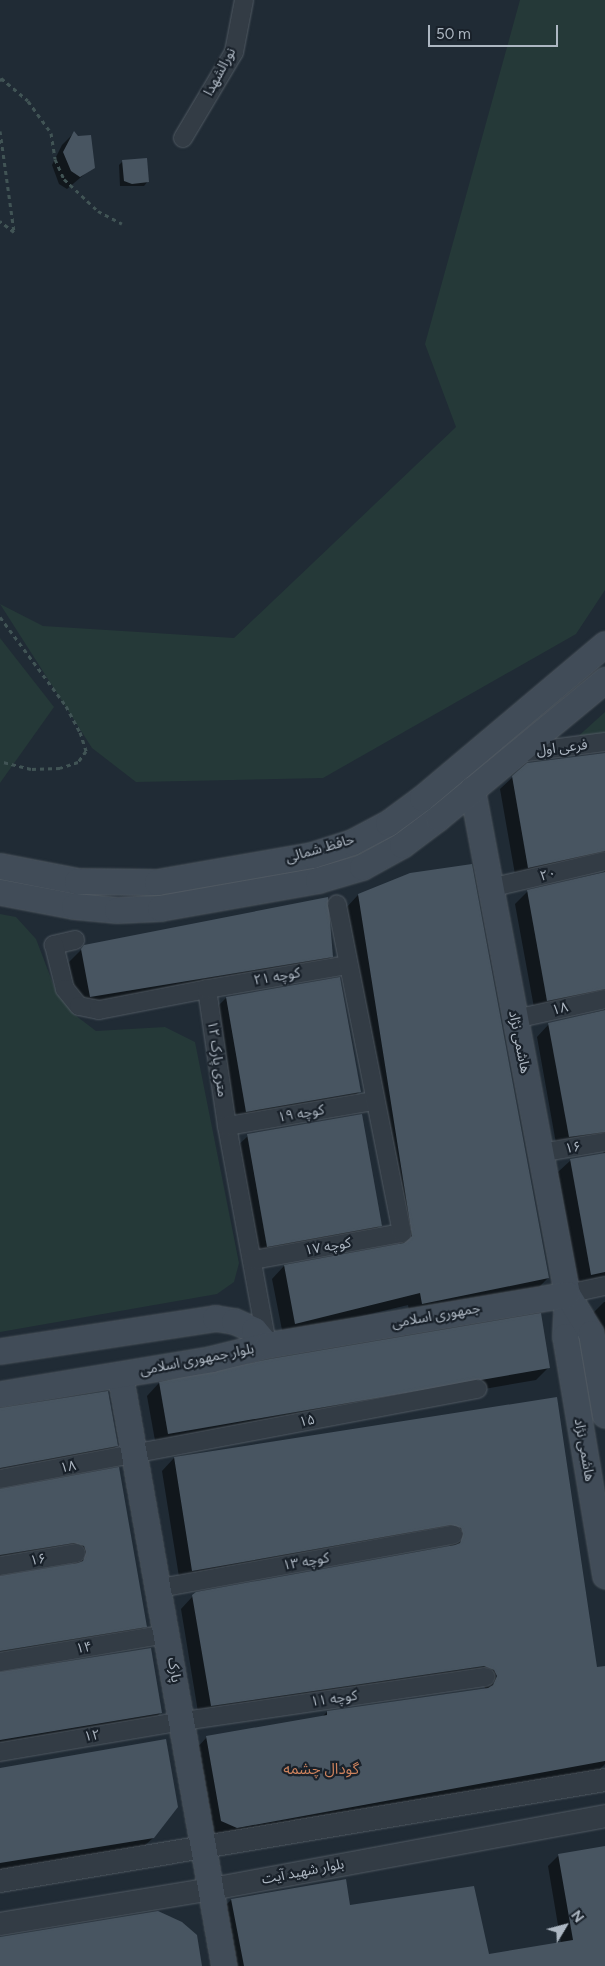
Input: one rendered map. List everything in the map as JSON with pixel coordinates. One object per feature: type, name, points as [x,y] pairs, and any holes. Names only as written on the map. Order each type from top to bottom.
[{"type":"main road","name":"حافظ شمالی","points":[[0,866],[77,881],[157,882],[312,855],[352,842],[388,824],[422,798],[605,644]]},
{"type":"main road","name":"حافظ شمالی","points":[[0,892],[74,906],[117,910],[207,901],[318,880],[362,866],[402,845],[520,753],[605,680]]},
{"type":"main road","name":"هاشمی نژاد","points":[[472,790],[567,1294],[564,1336],[605,1576]]},
{"type":"main road","name":"هاشمی نژاد","points":[[567,1294],[591,1333],[605,1415]]},
{"type":"main road","name":"جمهوری اسلامی","points":[[267,1345],[567,1294]]},
{"type":"main road","name":"بلوار جمهوری اسلامی","points":[[0,1351],[215,1318],[234,1321],[254,1330],[267,1345],[248,1352],[0,1394]]},
{"type":"main road","name":"پارک","points":[[120,1375],[160,1588],[224,1966]]},
{"type":"street","name":"نورالشهدا","points":[[183,138],[234,52],[244,0]]},
{"type":"street","name":"فرعی اول","points":[[520,753],[605,742]]},
{"type":"street","name":"۲۰","points":[[490,888],[605,861]]},
{"type":"street","points":[[337,904],[374,1101]]},
{"type":"street","points":[[75,940],[54,945],[66,989],[79,1006],[99,1010],[207,989]]},
{"type":"street","name":"کوچه ۲۱","points":[[207,989],[348,965]]},
{"type":"street","name":"۱۲ متری پارک","points":[[207,989],[227,1126],[253,1260],[267,1345]]},
{"type":"street","name":"۱۸","points":[[515,1019],[605,999]]},
{"type":"street","name":"کوچه ۱۹","points":[[227,1126],[374,1101]]},
{"type":"street","name":"کوچه ۱۷","points":[[253,1260],[402,1233],[374,1101]]},
{"type":"street","name":"۱۶","points":[[540,1154],[605,1142]]},
{"type":"street","name":"جمهوری اسلامی","points":[[567,1294],[605,1286]]},
{"type":"street","name":"۱۵","points":[[136,1454],[478,1389]]},
{"type":"street","name":"۱۸","points":[[0,1479],[136,1454]]},
{"type":"street","name":"کوچه ۱۳","points":[[160,1588],[453,1535]]},
{"type":"street","name":"۱۶","points":[[0,1566],[76,1553]]},
{"type":"street","name":"۱۴","points":[[0,1662],[168,1634]]},
{"type":"street","name":"کوچه ۱۱","points":[[183,1721],[486,1677]]},
{"type":"street","name":"۱۲","points":[[0,1752],[183,1721]]},
{"type":"street","points":[[0,1882],[605,1780]]},
{"type":"street","name":"بلوار شهید آیت","points":[[0,1924],[212,1889],[605,1816]]},
{"type":"path","points":[[0,81],[1,78],[28,101],[50,132],[54,159],[64,179],[98,211],[122,224]]},
{"type":"path","points":[[0,131],[14,232],[0,221]]},
{"type":"path","points":[[0,618],[66,706],[80,732],[86,751],[78,762],[60,768],[31,769],[0,761]]},
{"type":"green space","points":[[520,0],[605,0],[605,590],[576,634],[323,778],[136,782],[92,748],[0,604],[43,626],[234,638],[456,427],[425,344]]},
{"type":"green space","points":[[0,638],[54,707],[0,783]]},
{"type":"green space","points":[[605,712],[605,734],[574,740]]},
{"type":"green space","points":[[0,914],[16,917],[36,939],[57,994],[75,1015],[96,1031],[165,1027],[195,1042],[239,1263],[234,1282],[217,1294],[0,1332]]},
{"type":"building","points":[[74,131],[78,136],[91,135],[95,168],[80,177],[71,171],[63,152]]},
{"type":"building","points":[[147,158],[149,182],[132,184],[124,181],[122,160]]},
{"type":"building","points":[[605,753],[605,851],[528,868],[512,776],[527,763]]},
{"type":"building","points":[[472,864],[549,1278],[422,1304],[420,1293],[295,1324],[284,1265],[404,1243],[412,1236],[358,894],[410,873]]},
{"type":"building","points":[[605,872],[605,989],[547,1001],[527,890]]},
{"type":"building","points":[[328,897],[333,957],[90,997],[81,949],[84,945]]},
{"type":"building","points":[[340,977],[361,1092],[246,1112],[226,997]]},
{"type":"building","points":[[605,1010],[605,1132],[569,1137],[548,1023]]},
{"type":"building","points":[[362,1114],[382,1226],[267,1247],[247,1134]]},
{"type":"building","points":[[605,1153],[605,1272],[591,1275],[570,1159]]},
{"type":"building","points":[[541,1313],[550,1368],[168,1434],[159,1382],[270,1359]]},
{"type":"building","points":[[108,1391],[118,1446],[0,1468],[0,1408]]},
{"type":"building","points":[[557,1397],[597,1667],[605,1666],[605,1761],[237,1828],[221,1821],[206,1736],[327,1715],[327,1711],[488,1688],[493,1685],[497,1676],[494,1670],[484,1666],[211,1706],[192,1595],[196,1592],[455,1545],[460,1543],[463,1534],[461,1528],[451,1525],[192,1571],[174,1457]]},
{"type":"building","points":[[119,1467],[147,1627],[0,1651],[0,1576],[78,1563],[83,1561],[86,1552],[84,1546],[74,1543],[0,1555],[0,1489]]},
{"type":"building","points":[[151,1648],[162,1713],[0,1740],[0,1672]]},
{"type":"building","points":[[166,1739],[178,1807],[154,1838],[0,1863],[0,1768]]},
{"type":"building","points":[[605,1846],[605,1966],[244,1966],[231,1899],[346,1879],[350,1905],[474,1886],[489,1954],[573,1940],[558,1854]]},
{"type":"building","points":[[158,1911],[182,1922],[197,1935],[202,1966],[0,1966],[0,1937]]},
{"type":"district","name":"گودال چشمه","points":[[321,1770]]}]
